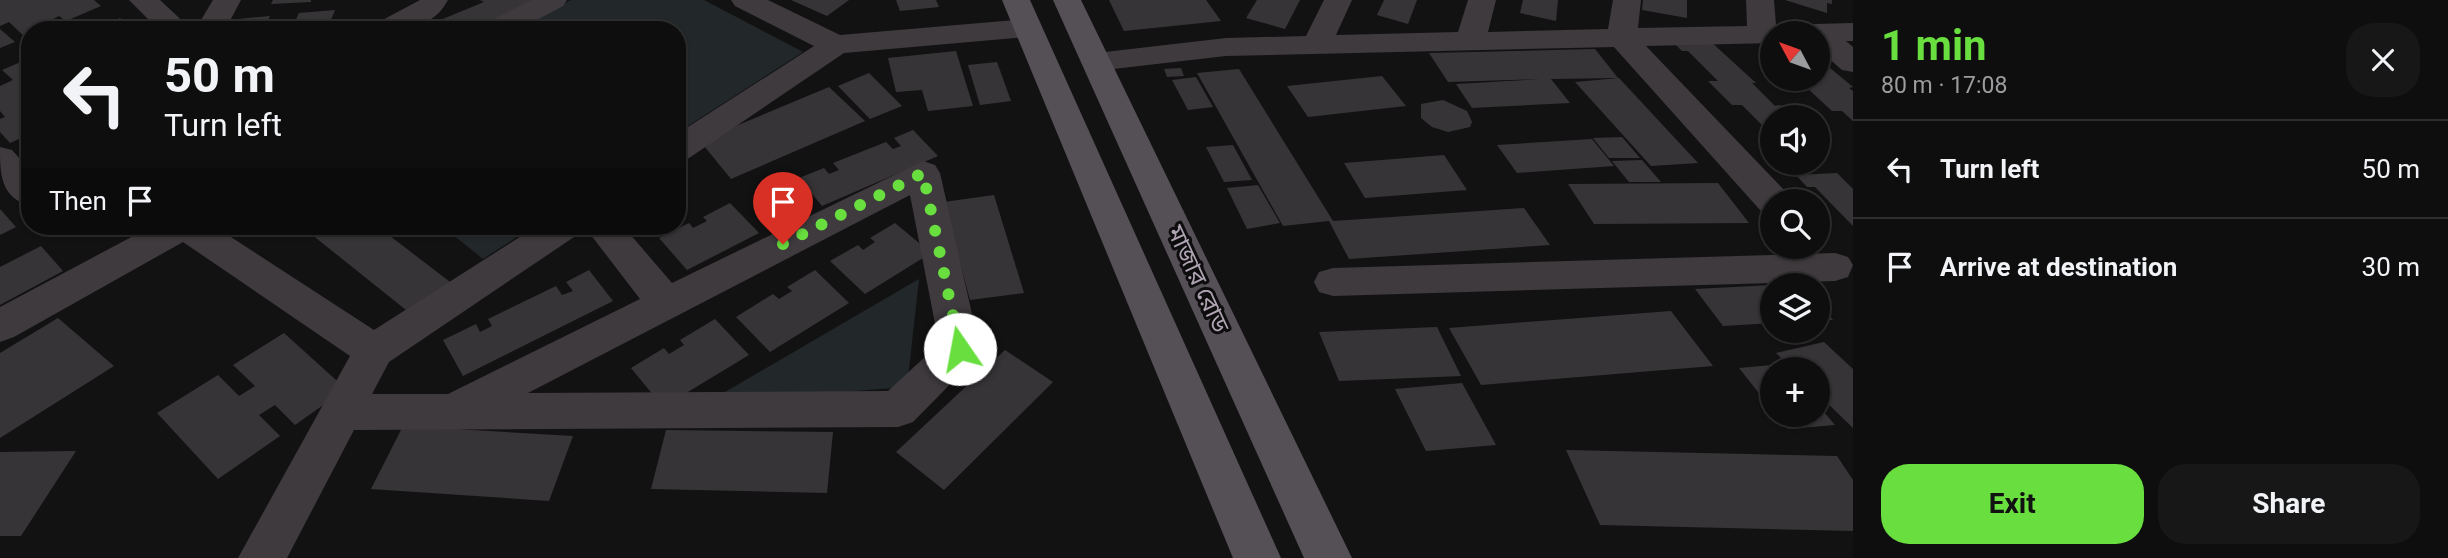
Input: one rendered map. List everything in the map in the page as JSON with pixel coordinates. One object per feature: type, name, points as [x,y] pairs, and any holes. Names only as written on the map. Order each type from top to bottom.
[{"type":"main road","name":"মাজার রোড","points":[[1067,0],[1328,558]]},
{"type":"main road","points":[[1021,14],[1257,558]]},
{"type":"street","points":[[143,0],[167,21]]},
{"type":"street","points":[[215,21],[227,0]]},
{"type":"street","points":[[404,21],[429,9],[434,0]]},
{"type":"street","points":[[512,21],[553,0]]},
{"type":"street","points":[[746,0],[836,45]]},
{"type":"street","points":[[1317,44],[1338,0]]},
{"type":"street","points":[[1470,42],[1482,0]]},
{"type":"street","points":[[1622,38],[1627,0]]},
{"type":"street","points":[[1760,0],[1767,21]]},
{"type":"street","points":[[686,144],[836,45],[1021,14]]},
{"type":"street","points":[[1830,32],[1853,32]]},
{"type":"street","points":[[1096,62],[1226,47],[1760,34]]},
{"type":"street","points":[[1622,38],[1762,189]]},
{"type":"street","points":[[1830,43],[1853,63]]},
{"type":"street","points":[[0,158],[21,183]]},
{"type":"street","points":[[342,412],[452,412],[898,409],[960,349],[923,173],[452,412]]},
{"type":"street","points":[[0,326],[166,235]]},
{"type":"street","points":[[200,235],[374,351]]},
{"type":"street","points":[[261,558],[374,351],[550,235]]},
{"type":"street","points":[[610,235],[666,303]]},
{"type":"street","points":[[1333,282],[1834,267]]},
{"type":"shaded area","points":[[571,0],[704,0],[803,52],[686,127],[686,21],[530,21]]},
{"type":"shaded area","points":[[453,235],[520,235],[483,259]]},
{"type":"shaded area","points":[[919,279],[907,387],[708,402]]},
{"type":"building","points":[[0,0],[94,0],[101,6],[66,21],[59,16],[53,19],[55,21],[21,21],[21,33],[9,22],[0,26]]},
{"type":"building","points":[[273,0],[311,0],[311,2],[271,4]]},
{"type":"building","points":[[480,0],[537,0],[493,21],[438,21],[484,2]]},
{"type":"building","points":[[791,0],[849,0],[827,16]]},
{"type":"building","points":[[896,0],[936,0],[939,7],[900,11]]},
{"type":"building","points":[[1109,0],[1206,0],[1221,21],[1124,31]]},
{"type":"building","points":[[1257,0],[1300,0],[1285,29],[1246,18]]},
{"type":"building","points":[[1384,0],[1417,0],[1408,24],[1377,15]]},
{"type":"building","points":[[1523,0],[1558,0],[1556,21],[1520,13]]},
{"type":"building","points":[[1643,0],[1687,0],[1687,18],[1642,10]]},
{"type":"building","points":[[1785,0],[1832,0],[1832,4],[1827,3],[1827,13]]},
{"type":"building","points":[[335,10],[331,21],[295,21],[299,13]]},
{"type":"building","points":[[270,16],[268,21],[227,20]]},
{"type":"building","points":[[0,29],[15,42],[0,48]]},
{"type":"building","points":[[1709,40],[1756,83],[1752,83],[1774,105],[1760,105],[1760,123],[1742,105],[1732,105],[1708,81],[1718,81],[1688,51],[1682,51],[1673,42]]},
{"type":"building","points":[[1595,49],[1618,78],[1551,79],[1570,103],[1472,108],[1456,84],[1541,79],[1448,82],[1429,53]]},
{"type":"building","points":[[956,51],[973,106],[928,111],[922,90],[896,92],[888,58]]},
{"type":"building","points":[[21,62],[21,138],[10,143],[0,132],[0,119],[5,117],[0,111],[0,86],[13,80],[2,70]]},
{"type":"building","points":[[997,62],[1011,101],[980,105],[968,65]]},
{"type":"building","points":[[1181,68],[1184,76],[1167,77],[1164,69]]},
{"type":"building","points":[[1830,68],[1853,87],[1849,88],[1853,91],[1853,121],[1842,111],[1832,111],[1830,105],[1826,105],[1810,91],[1830,91]]},
{"type":"building","points":[[1239,69],[1333,221],[1524,208],[1550,245],[1349,259],[1329,221],[1283,226],[1197,73]]},
{"type":"building","points":[[869,73],[902,106],[870,119],[838,86]]},
{"type":"building","points":[[1382,76],[1406,106],[1308,117],[1287,86]]},
{"type":"building","points":[[1196,77],[1213,107],[1188,110],[1172,80]]},
{"type":"building","points":[[1619,78],[1698,163],[1651,166],[1575,82]]},
{"type":"building","points":[[829,87],[865,121],[731,179],[700,141]]},
{"type":"building","points":[[1443,100],[1467,111],[1472,122],[1470,127],[1448,132],[1432,127],[1421,118],[1421,104]]},
{"type":"building","points":[[913,130],[938,156],[822,206],[799,178],[824,168],[829,174],[839,170],[833,163],[886,142],[893,149],[901,146],[894,138]]},
{"type":"building","points":[[1622,137],[1640,158],[1609,158],[1593,138]]},
{"type":"building","points":[[1592,139],[1614,166],[1517,173],[1497,145]]},
{"type":"building","points":[[1233,145],[1252,180],[1224,182],[1206,147]]},
{"type":"building","points":[[1444,155],[1467,190],[1365,198],[1344,163]]},
{"type":"building","points":[[1642,160],[1661,182],[1629,182],[1612,161]]},
{"type":"building","points":[[1837,173],[1853,189],[1853,226],[1830,202],[1830,189],[1807,187],[1796,175]]},
{"type":"building","points":[[1718,183],[1749,223],[1594,224],[1568,184]]},
{"type":"building","points":[[1258,185],[1280,223],[1247,229],[1227,188]]},
{"type":"building","points":[[994,195],[1024,293],[970,300],[944,202]]},
{"type":"building","points":[[730,203],[759,233],[687,270],[659,238],[665,235],[686,235],[686,224],[689,223],[693,228],[707,221],[703,217]]},
{"type":"building","points":[[0,209],[16,227],[0,235]]},
{"type":"building","points":[[895,223],[931,253],[865,294],[830,261],[858,245],[863,250],[875,242],[870,238]]},
{"type":"building","points":[[312,235],[389,235],[454,285],[411,314]]},
{"type":"building","points":[[41,246],[63,271],[0,305],[0,267]]},
{"type":"building","points":[[589,270],[613,301],[463,376],[443,340],[476,324],[480,332],[492,326],[488,319],[556,286],[562,295],[573,291],[566,282]]},
{"type":"building","points":[[815,270],[849,303],[770,352],[736,317],[773,294],[779,299],[792,291],[787,287]]},
{"type":"building","points":[[1760,286],[1760,324],[1723,326],[1695,289]]},
{"type":"building","points":[[1671,311],[1713,366],[1481,385],[1449,328]]},
{"type":"building","points":[[58,318],[114,366],[0,438],[0,353]]},
{"type":"building","points":[[715,319],[749,355],[663,407],[631,368],[664,348],[669,354],[684,345],[680,340]]},
{"type":"building","points":[[1437,327],[1461,376],[1339,381],[1319,332]]},
{"type":"building","points":[[284,333],[346,389],[295,425],[275,405],[259,415],[280,436],[218,479],[157,413],[218,375],[239,396],[255,386],[233,365]]},
{"type":"building","points":[[1825,343],[1853,369],[1853,428],[1830,406],[1830,357],[1780,357],[1776,353]]},
{"type":"building","points":[[1005,350],[1053,382],[944,490],[896,452]]},
{"type":"building","points":[[1760,366],[1760,395],[1739,368]]},
{"type":"building","points":[[1462,383],[1496,445],[1426,451],[1395,389]]},
{"type":"building","points":[[403,426],[573,436],[549,501],[371,489]]},
{"type":"building","points":[[666,430],[833,432],[827,493],[651,489]]},
{"type":"building","points":[[1566,450],[1837,456],[1853,480],[1853,531],[1600,525]]},
{"type":"building","points":[[76,451],[21,536],[0,536],[0,452]]},
{"type":"route","points":[[783,244],[923,173],[960,349]]}]
